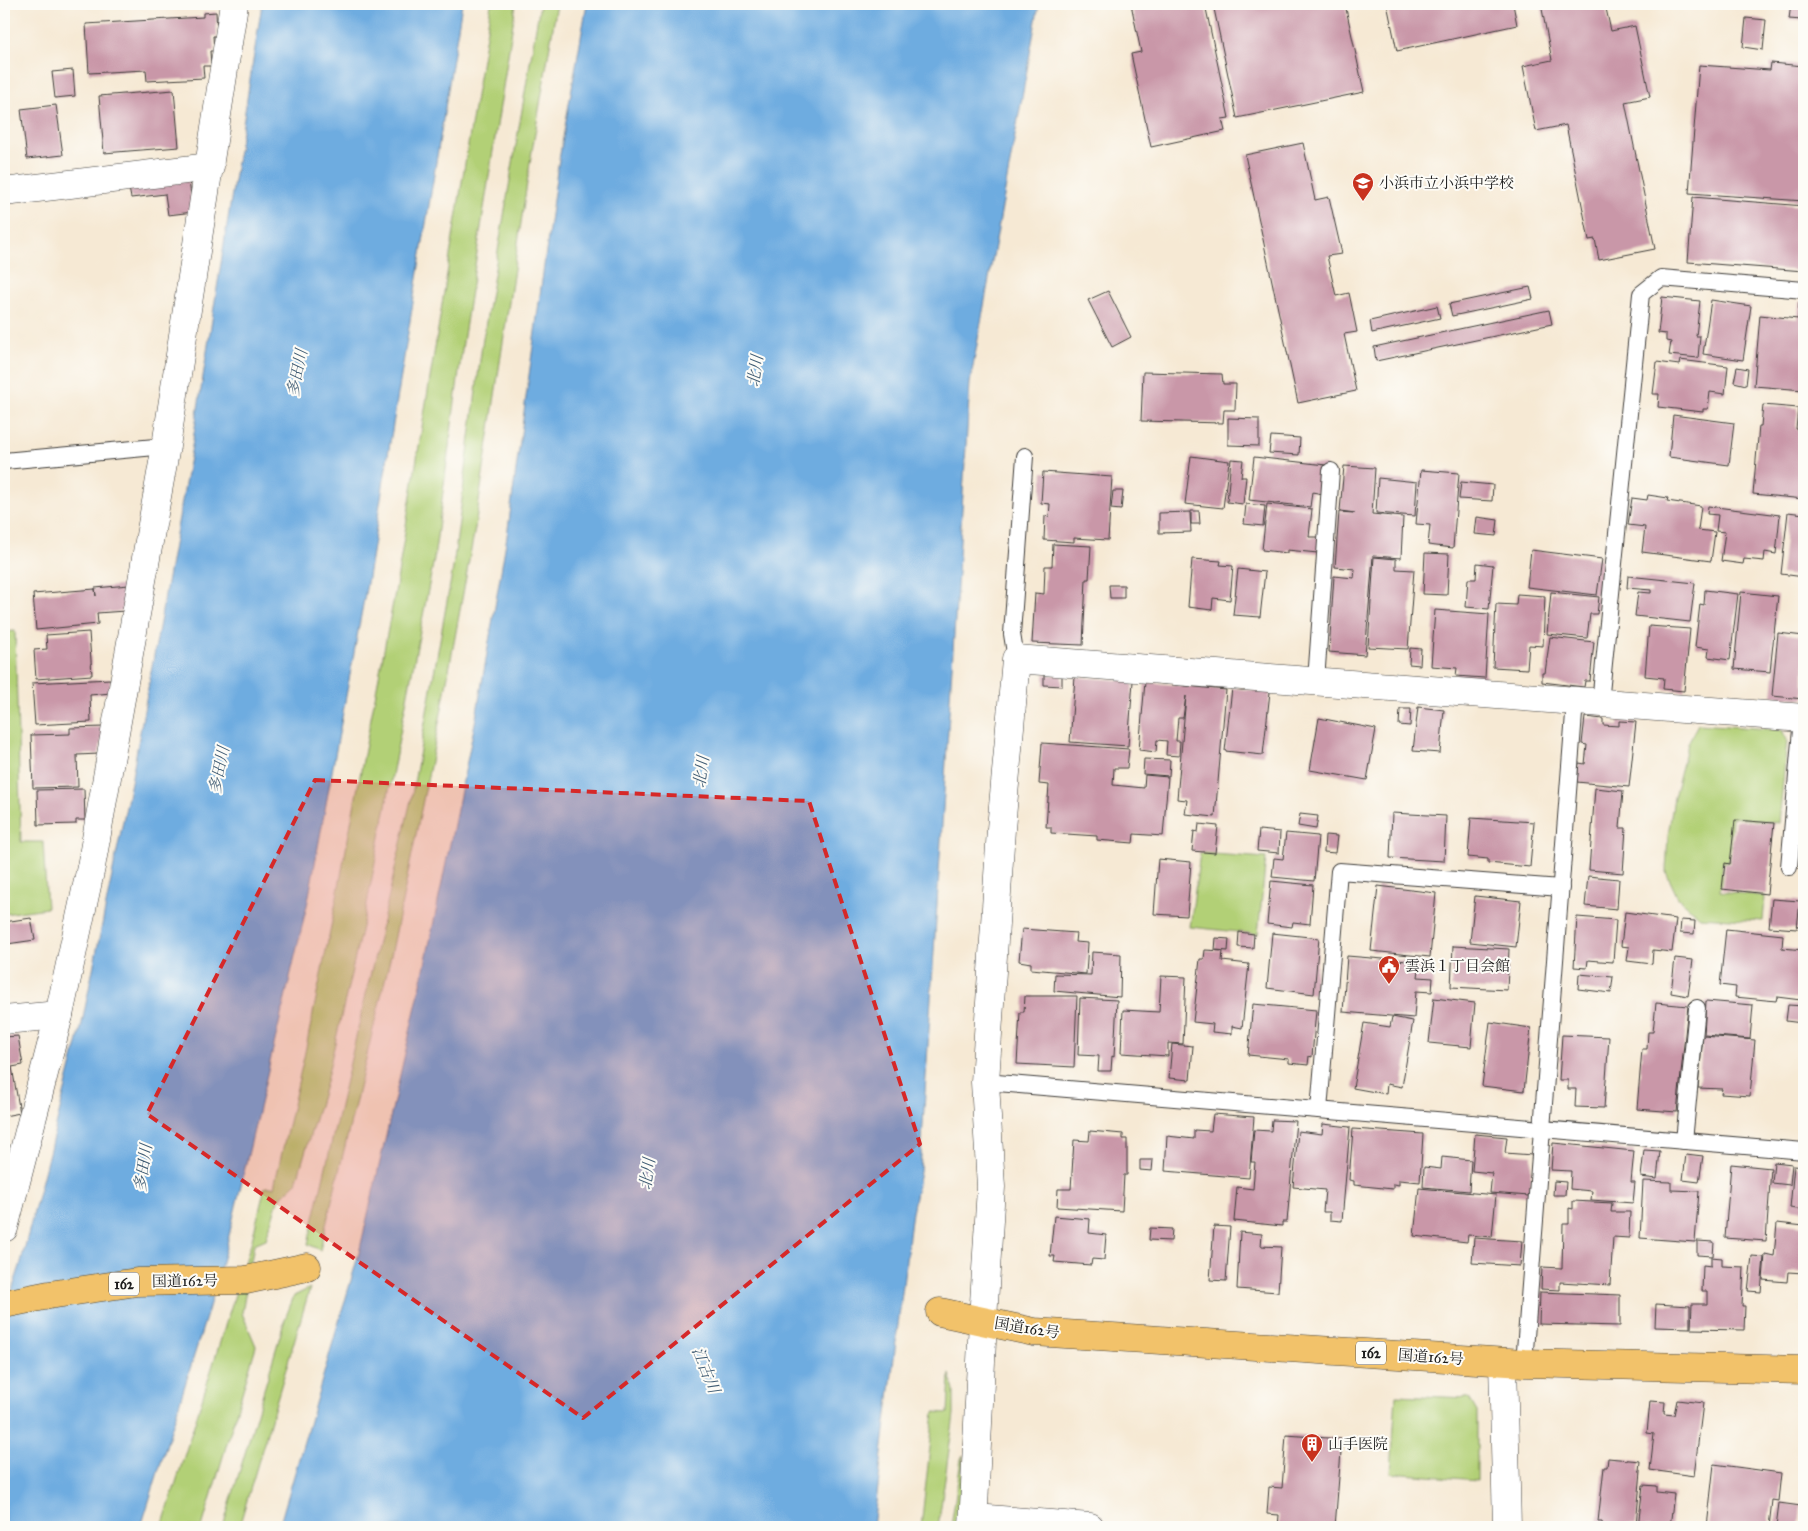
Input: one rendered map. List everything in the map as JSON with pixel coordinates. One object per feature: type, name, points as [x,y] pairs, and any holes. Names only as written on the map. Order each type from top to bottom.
[{"type":"highway","name":"国道162号","points":[[4,1304],[49,1294],[137,1282],[246,1280],[308,1267]]},
{"type":"highway","name":"国道162号","points":[[940,1312],[1034,1332],[1514,1363],[1804,1370]]},
{"type":"street","points":[[4,1228],[59,1015],[91,867],[166,446],[234,4]]},
{"type":"street","points":[[4,192],[210,167]]},
{"type":"street","points":[[1090,1527],[974,1523],[991,1187],[985,1082],[1001,829],[1016,659],[1803,718]]},
{"type":"street","points":[[4,1020],[59,1015]]},
{"type":"street","points":[[1507,1527],[1514,1363]]},
{"type":"lane","points":[[1514,1363],[1543,1129],[1561,888],[1588,702],[1641,294],[1661,278],[1804,290]]},
{"type":"lane","points":[[4,461],[166,446]]},
{"type":"lane","points":[[1016,659],[1012,634],[1025,456]]},
{"type":"lane","points":[[1316,681],[1331,471]]},
{"type":"lane","points":[[1789,867],[1803,718]]},
{"type":"lane","points":[[1319,1110],[1339,871],[1561,888]]},
{"type":"lane","points":[[1684,1141],[1696,1008]]},
{"type":"lane","points":[[985,1082],[1804,1151]]},
{"type":"highlighted area","points":[[315,780],[809,801],[920,1144],[583,1418],[147,1114]]},
{"type":"green space","points":[[491,4],[516,4],[463,342],[434,559],[365,914],[326,1082],[296,1183],[278,1200],[266,1239],[254,1244],[242,1313],[256,1346],[202,1527],[162,1527],[252,1240],[265,1187],[274,1187],[304,1057],[335,907],[396,587]]},
{"type":"green space","points":[[540,4],[557,4],[530,163],[475,528],[442,708],[392,951],[320,1250],[308,1244],[411,800],[453,568],[482,345]]},
{"type":"green space","points":[[15,631],[21,842],[43,842],[47,908],[4,914],[4,632]]},
{"type":"green space","points":[[1698,724],[1782,730],[1787,740],[1779,823],[1732,817],[1729,862],[1723,862],[1720,891],[1765,896],[1763,921],[1700,917],[1678,898],[1666,872],[1668,836],[1674,797],[1688,743]]},
{"type":"green space","points":[[1200,853],[1266,858],[1258,934],[1190,927]]},
{"type":"green space","points":[[310,1288],[239,1527],[223,1527],[285,1319],[294,1296]]},
{"type":"green space","points":[[950,1374],[954,1391],[954,1415],[938,1527],[921,1527],[934,1412],[948,1413]]},
{"type":"green space","points":[[1396,1395],[1469,1398],[1477,1412],[1477,1480],[1391,1473]]},
{"type":"green space","points":[[963,1455],[960,1527],[951,1527],[961,1459]]},
{"type":"water","name":"多田川","points":[[262,4],[462,4],[367,583],[308,901],[227,1244],[141,1527],[4,1527],[4,1315],[20,1266],[81,1028],[131,782],[192,446]]},
{"type":"water","points":[[587,4],[1039,4],[970,383],[920,1172],[912,1212],[873,1527],[279,1527],[359,1253],[421,984],[476,718],[507,536],[557,171]]},
{"type":"building","points":[[1131,4],[1205,4],[1229,118],[1222,119],[1225,131],[1151,147],[1131,54],[1141,52]]},
{"type":"building","points":[[1213,4],[1345,4],[1364,92],[1237,118]]},
{"type":"building","points":[[1387,4],[1513,4],[1517,25],[1397,51]]},
{"type":"building","points":[[1541,4],[1605,4],[1611,31],[1635,26],[1650,97],[1625,102],[1655,249],[1599,260],[1595,239],[1589,240],[1566,125],[1536,131],[1523,66],[1552,60]]},
{"type":"building","points":[[1791,4],[1804,4],[1804,28],[1802,27],[1802,20],[1789,19]]},
{"type":"building","points":[[216,12],[217,36],[213,36],[214,51],[210,51],[211,66],[203,66],[204,78],[147,81],[146,70],[89,73],[86,24],[203,17],[203,13]]},
{"type":"building","points":[[1746,18],[1766,20],[1763,50],[1743,47]]},
{"type":"building","points":[[1771,63],[1804,66],[1804,201],[1689,193],[1699,65],[1770,70]]},
{"type":"building","points":[[73,70],[75,96],[55,98],[52,72]]},
{"type":"building","points":[[174,90],[179,147],[104,153],[99,96]]},
{"type":"building","points":[[56,105],[63,155],[27,159],[21,109]]},
{"type":"building","points":[[1303,143],[1315,200],[1329,197],[1342,254],[1327,256],[1336,296],[1349,293],[1357,332],[1344,334],[1356,391],[1298,403],[1245,155]]},
{"type":"building","points":[[189,180],[193,212],[168,215],[165,194],[131,198],[129,188]]},
{"type":"building","points":[[1693,197],[1804,206],[1804,271],[1688,262]]},
{"type":"building","points":[[1530,287],[1533,299],[1452,316],[1449,304]]},
{"type":"building","points":[[1108,291],[1131,337],[1112,347],[1088,300]]},
{"type":"building","points":[[1662,297],[1700,301],[1696,336],[1700,336],[1698,358],[1669,355],[1671,342],[1666,341],[1666,334],[1658,333]]},
{"type":"building","points":[[1711,300],[1751,306],[1743,360],[1703,354]]},
{"type":"building","points":[[1799,302],[1804,302],[1804,390],[1754,386],[1760,315],[1798,319]]},
{"type":"building","points":[[1437,306],[1440,318],[1372,333],[1370,321]]},
{"type":"building","points":[[1549,310],[1552,324],[1376,361],[1374,347]]},
{"type":"building","points":[[1680,360],[1728,366],[1725,394],[1710,392],[1708,409],[1703,409],[1703,412],[1658,407],[1659,394],[1653,394],[1657,362],[1679,365]]},
{"type":"building","points":[[1737,367],[1748,369],[1746,385],[1734,382]]},
{"type":"building","points":[[1143,372],[1222,374],[1223,384],[1236,384],[1235,410],[1224,410],[1223,423],[1141,421]]},
{"type":"building","points":[[1763,405],[1798,408],[1796,429],[1804,430],[1804,499],[1753,494],[1759,426],[1761,426]]},
{"type":"building","points":[[1673,415],[1734,423],[1729,465],[1669,457]]},
{"type":"building","points":[[1228,418],[1259,419],[1259,446],[1228,445]]},
{"type":"building","points":[[1271,436],[1300,438],[1299,455],[1269,453]]},
{"type":"building","points":[[1191,456],[1229,461],[1223,508],[1185,504]]},
{"type":"building","points":[[1254,457],[1326,465],[1323,494],[1312,492],[1310,507],[1249,500]]},
{"type":"building","points":[[1231,459],[1243,460],[1241,477],[1246,477],[1243,504],[1227,502]]},
{"type":"building","points":[[1344,466],[1375,468],[1372,514],[1403,517],[1401,558],[1373,556],[1365,655],[1329,652],[1334,576],[1354,578],[1355,569],[1335,567],[1339,512],[1355,513],[1340,511]]},
{"type":"building","points":[[1421,470],[1459,473],[1453,548],[1428,545],[1430,525],[1416,524]]},
{"type":"building","points":[[1043,472],[1112,477],[1108,540],[1074,538],[1074,542],[1044,540],[1045,516],[1049,517],[1050,504],[1041,503]]},
{"type":"building","points":[[1378,478],[1417,482],[1415,516],[1376,513]]},
{"type":"building","points":[[1461,482],[1493,485],[1492,501],[1459,499]]},
{"type":"building","points":[[1113,491],[1123,491],[1121,510],[1111,509]]},
{"type":"building","points":[[1648,495],[1668,498],[1667,501],[1701,506],[1698,530],[1715,532],[1711,561],[1642,552],[1645,527],[1628,525],[1632,498],[1647,500]]},
{"type":"building","points":[[1246,504],[1265,506],[1263,526],[1244,524]]},
{"type":"building","points":[[1267,504],[1312,509],[1309,537],[1320,537],[1318,553],[1287,550],[1287,553],[1262,550]]},
{"type":"building","points":[[1708,506],[1780,515],[1776,554],[1765,552],[1764,561],[1744,559],[1743,564],[1721,561],[1725,532],[1716,531],[1718,515],[1707,514]]},
{"type":"building","points":[[1191,511],[1199,511],[1200,524],[1191,524]]},
{"type":"building","points":[[1190,512],[1191,532],[1159,533],[1159,513]]},
{"type":"building","points":[[1788,512],[1804,514],[1804,577],[1781,574]]},
{"type":"building","points":[[1477,517],[1498,520],[1496,536],[1475,534]]},
{"type":"building","points":[[1053,544],[1091,546],[1089,579],[1086,579],[1083,645],[1032,643],[1035,593],[1044,594],[1045,566],[1052,566]]},
{"type":"building","points":[[1531,550],[1602,559],[1597,595],[1527,587]]},
{"type":"building","points":[[1425,553],[1449,554],[1447,595],[1423,594]]},
{"type":"building","points":[[1374,557],[1396,559],[1396,569],[1414,570],[1408,649],[1368,647]]},
{"type":"building","points":[[1192,559],[1221,561],[1220,565],[1233,566],[1230,600],[1213,598],[1212,610],[1188,607]]},
{"type":"building","points":[[1477,563],[1493,565],[1489,609],[1466,607],[1468,579],[1476,579]]},
{"type":"building","points":[[1238,569],[1265,572],[1260,617],[1233,615]]},
{"type":"building","points":[[1628,576],[1695,583],[1690,622],[1635,616],[1638,592],[1651,593],[1651,590],[1627,588]]},
{"type":"building","points":[[129,585],[125,611],[97,613],[98,624],[36,630],[33,594],[95,589],[96,596],[95,588]]},
{"type":"building","points":[[1109,585],[1124,585],[1124,598],[1110,598]]},
{"type":"building","points":[[1705,590],[1738,594],[1730,660],[1708,657],[1709,649],[1695,647],[1700,604],[1704,605]]},
{"type":"building","points":[[1551,592],[1599,597],[1597,614],[1590,614],[1587,638],[1547,634]]},
{"type":"building","points":[[1741,592],[1778,596],[1770,672],[1734,669]]},
{"type":"building","points":[[1517,594],[1545,596],[1543,646],[1529,645],[1527,669],[1493,667],[1496,604],[1516,605]]},
{"type":"building","points":[[1435,610],[1489,614],[1485,678],[1456,676],[1457,668],[1431,666]]},
{"type":"building","points":[[1649,626],[1690,629],[1684,691],[1663,689],[1664,678],[1645,676]]},
{"type":"building","points":[[89,632],[92,675],[36,679],[34,650],[47,649],[46,635]]},
{"type":"building","points":[[1778,633],[1804,636],[1804,699],[1772,696]]},
{"type":"building","points":[[1550,637],[1594,642],[1590,681],[1585,681],[1584,687],[1542,682],[1542,673],[1545,673]]},
{"type":"building","points":[[1410,648],[1421,649],[1420,665],[1409,664]]},
{"type":"building","points":[[1044,674],[1062,676],[1062,686],[1044,685]]},
{"type":"building","points":[[1075,677],[1133,681],[1128,746],[1070,742]]},
{"type":"building","points":[[110,679],[111,693],[90,695],[91,722],[35,725],[32,683]]},
{"type":"building","points":[[1145,682],[1226,690],[1215,817],[1185,814],[1187,800],[1177,799],[1186,696],[1183,718],[1178,718],[1176,741],[1180,741],[1179,756],[1166,755],[1167,741],[1157,740],[1156,752],[1139,750]]},
{"type":"building","points":[[1232,688],[1270,692],[1263,755],[1225,751]]},
{"type":"building","points":[[1418,707],[1444,710],[1440,753],[1413,751]]},
{"type":"building","points":[[1400,709],[1411,709],[1410,726],[1399,725]]},
{"type":"building","points":[[1585,717],[1603,719],[1603,725],[1619,726],[1619,721],[1636,722],[1629,787],[1577,782],[1579,763],[1585,764],[1587,745],[1582,744]]},
{"type":"building","points":[[1319,718],[1376,729],[1367,780],[1310,770]]},
{"type":"building","points":[[104,727],[99,754],[77,755],[78,787],[33,788],[31,735],[70,734],[70,728]]},
{"type":"building","points":[[1042,743],[1129,749],[1127,768],[1114,768],[1113,785],[1144,788],[1145,775],[1168,777],[1163,836],[1134,834],[1133,843],[1097,840],[1097,836],[1051,833],[1051,827],[1046,827],[1049,785],[1039,784]]},
{"type":"building","points":[[1144,759],[1170,760],[1169,776],[1143,774]]},
{"type":"building","points":[[1595,788],[1623,791],[1620,828],[1626,828],[1623,873],[1589,870]]},
{"type":"building","points":[[84,789],[85,820],[76,820],[76,824],[38,825],[37,790]]},
{"type":"building","points":[[1392,813],[1446,816],[1444,861],[1390,858]]},
{"type":"building","points":[[1300,814],[1318,816],[1316,829],[1298,826]]},
{"type":"building","points":[[1471,818],[1534,822],[1530,867],[1488,863],[1488,859],[1468,857]]},
{"type":"building","points":[[1735,820],[1774,823],[1767,894],[1722,889],[1725,863],[1730,864]]},
{"type":"building","points":[[1199,824],[1218,826],[1215,853],[1192,851],[1194,831],[1198,832]]},
{"type":"building","points":[[1259,830],[1280,832],[1279,853],[1257,851]]},
{"type":"building","points":[[1286,833],[1318,836],[1314,881],[1272,877],[1274,858],[1283,859]]},
{"type":"building","points":[[1325,835],[1337,836],[1335,853],[1324,852]]},
{"type":"building","points":[[1158,859],[1191,862],[1187,916],[1154,914]]},
{"type":"building","points":[[1588,876],[1619,879],[1617,909],[1585,906]]},
{"type":"building","points":[[1271,881],[1313,885],[1310,924],[1293,922],[1292,927],[1267,924]]},
{"type":"building","points":[[1378,886],[1436,893],[1430,957],[1371,951]]},
{"type":"building","points":[[1475,896],[1521,901],[1516,947],[1470,942]]},
{"type":"building","points":[[1772,899],[1800,901],[1797,929],[1769,927]]},
{"type":"building","points":[[1625,912],[1676,919],[1672,952],[1653,950],[1652,964],[1627,961],[1629,947],[1621,946]]},
{"type":"building","points":[[1577,917],[1616,920],[1613,962],[1588,960],[1587,968],[1574,967]]},
{"type":"building","points":[[31,918],[35,940],[7,944],[4,922]]},
{"type":"building","points":[[1681,920],[1695,921],[1694,934],[1680,933]]},
{"type":"building","points":[[1022,929],[1076,933],[1075,942],[1088,943],[1086,974],[1031,969],[1031,963],[1019,961]]},
{"type":"building","points":[[1726,929],[1783,935],[1782,948],[1804,950],[1801,1000],[1777,997],[1776,1001],[1735,997],[1736,987],[1720,985]]},
{"type":"building","points":[[1239,932],[1254,934],[1253,948],[1238,947]]},
{"type":"building","points":[[1272,933],[1319,938],[1314,994],[1267,988]]},
{"type":"building","points":[[1216,938],[1229,939],[1228,951],[1215,950]]},
{"type":"building","points":[[1453,946],[1509,949],[1507,990],[1451,987]]},
{"type":"building","points":[[1205,950],[1223,951],[1222,961],[1249,964],[1242,1028],[1232,1026],[1232,1034],[1212,1032],[1213,1024],[1193,1022],[1200,959],[1204,959]]},
{"type":"building","points":[[1092,952],[1121,954],[1120,997],[1054,991],[1055,974],[1091,975]]},
{"type":"building","name":"雲浜１丁目会館","points":[[1347,956],[1420,962],[1418,977],[1433,978],[1432,992],[1416,991],[1414,1018],[1343,1012]]},
{"type":"building","points":[[1675,958],[1693,960],[1688,996],[1671,993]]},
{"type":"building","points":[[1579,974],[1613,977],[1611,993],[1578,989]]},
{"type":"building","points":[[1161,976],[1186,977],[1183,1044],[1168,1043],[1168,1056],[1121,1053],[1123,1010],[1159,1012]]},
{"type":"building","points":[[1025,996],[1077,996],[1074,1067],[1017,1064],[1020,1012],[1024,1012]]},
{"type":"building","points":[[1080,998],[1117,1000],[1114,1057],[1112,1056],[1111,1071],[1098,1071],[1099,1056],[1078,1055]]},
{"type":"building","points":[[1434,998],[1475,1003],[1471,1047],[1429,1043]]},
{"type":"building","points":[[1706,1001],[1753,1005],[1750,1039],[1704,1035]]},
{"type":"building","points":[[1656,1003],[1688,1006],[1677,1112],[1637,1109],[1642,1049],[1647,1049],[1648,1032],[1653,1032]]},
{"type":"building","points":[[1253,1004],[1316,1010],[1312,1057],[1309,1056],[1308,1065],[1289,1063],[1289,1059],[1248,1055]]},
{"type":"building","points":[[1788,1005],[1804,1006],[1802,1023],[1786,1021]]},
{"type":"building","points":[[1392,1017],[1413,1021],[1402,1087],[1387,1084],[1386,1094],[1353,1088],[1364,1023],[1390,1027]]},
{"type":"building","points":[[1490,1022],[1531,1028],[1524,1091],[1482,1086]]},
{"type":"building","points":[[1562,1035],[1609,1037],[1604,1108],[1575,1107],[1576,1089],[1568,1089],[1568,1080],[1559,1080]]},
{"type":"building","points":[[18,1036],[23,1065],[12,1067],[20,1113],[4,1116],[4,1037]]},
{"type":"building","points":[[1703,1036],[1755,1040],[1750,1096],[1721,1094],[1722,1089],[1698,1088]]},
{"type":"building","points":[[1172,1044],[1193,1046],[1190,1080],[1169,1078]]},
{"type":"building","points":[[1213,1114],[1254,1117],[1249,1178],[1165,1171],[1167,1136],[1194,1139],[1194,1130],[1211,1131]]},
{"type":"building","points":[[1272,1120],[1296,1121],[1287,1222],[1282,1222],[1282,1226],[1234,1221],[1237,1187],[1253,1189],[1255,1162],[1251,1162],[1254,1130],[1271,1131]]},
{"type":"building","points":[[1323,1124],[1350,1127],[1342,1221],[1330,1220],[1330,1212],[1323,1212],[1325,1190],[1293,1187],[1298,1131],[1322,1134]]},
{"type":"building","points":[[1353,1129],[1423,1134],[1420,1182],[1399,1180],[1399,1185],[1393,1184],[1393,1189],[1354,1185],[1354,1181],[1349,1180]]},
{"type":"building","points":[[1090,1131],[1123,1134],[1123,1139],[1127,1139],[1127,1175],[1124,1175],[1122,1211],[1057,1207],[1058,1189],[1071,1189],[1074,1140],[1089,1141]]},
{"type":"building","points":[[1475,1134],[1507,1137],[1505,1153],[1532,1155],[1529,1196],[1490,1193],[1492,1173],[1472,1171]]},
{"type":"building","points":[[1553,1143],[1634,1151],[1631,1182],[1635,1182],[1633,1203],[1591,1200],[1592,1191],[1570,1189],[1571,1171],[1551,1170]]},
{"type":"building","points":[[1644,1150],[1660,1151],[1657,1179],[1641,1177]]},
{"type":"building","points":[[1686,1154],[1703,1156],[1699,1182],[1683,1180]]},
{"type":"building","points":[[1442,1157],[1471,1160],[1469,1191],[1423,1187],[1424,1167],[1441,1169]]},
{"type":"building","points":[[1140,1160],[1153,1160],[1152,1171],[1140,1170]]},
{"type":"building","points":[[1774,1162],[1792,1164],[1790,1185],[1772,1183]]},
{"type":"building","points":[[1731,1164],[1771,1168],[1766,1241],[1725,1238]]},
{"type":"building","points":[[1794,1166],[1804,1167],[1804,1210],[1790,1208]]},
{"type":"building","points":[[1554,1181],[1566,1182],[1565,1195],[1553,1195]]},
{"type":"building","points":[[1643,1181],[1671,1182],[1671,1190],[1699,1191],[1695,1242],[1640,1238]]},
{"type":"building","points":[[1419,1188],[1496,1195],[1492,1237],[1468,1235],[1467,1242],[1414,1236]]},
{"type":"building","points":[[1573,1201],[1612,1203],[1611,1212],[1630,1212],[1629,1238],[1613,1237],[1610,1285],[1560,1282],[1560,1290],[1541,1289],[1542,1267],[1562,1268],[1563,1224],[1569,1224],[1569,1208],[1573,1209]]},
{"type":"building","points":[[1054,1216],[1090,1219],[1089,1233],[1106,1235],[1104,1260],[1092,1259],[1091,1265],[1054,1262],[1055,1256],[1050,1256]]},
{"type":"building","points":[[1777,1223],[1804,1226],[1804,1273],[1788,1272],[1787,1282],[1763,1280],[1765,1254],[1774,1256]]},
{"type":"building","points":[[1214,1226],[1230,1227],[1226,1281],[1210,1280]]},
{"type":"building","points":[[1150,1228],[1172,1229],[1171,1241],[1149,1240]]},
{"type":"building","points":[[1240,1232],[1262,1234],[1261,1246],[1281,1247],[1278,1292],[1237,1289]]},
{"type":"building","points":[[1474,1238],[1522,1241],[1520,1266],[1472,1263]]},
{"type":"building","points":[[1697,1241],[1714,1242],[1713,1256],[1697,1255]]},
{"type":"building","points":[[1752,1256],[1764,1257],[1761,1292],[1748,1291]]},
{"type":"building","points":[[1711,1257],[1722,1258],[1722,1266],[1744,1267],[1742,1306],[1745,1306],[1744,1330],[1691,1329],[1692,1304],[1707,1304],[1707,1291],[1702,1291],[1703,1265],[1711,1266]]},
{"type":"building","points":[[1540,1292],[1620,1295],[1620,1326],[1539,1324]]},
{"type":"building","points":[[1656,1304],[1690,1306],[1690,1328],[1655,1327]]},
{"type":"building","points":[[1677,1400],[1703,1403],[1694,1476],[1650,1470],[1654,1434],[1647,1433],[1650,1401],[1665,1402],[1664,1414],[1674,1415]]},
{"type":"building","name":"山手医院","points":[[1286,1435],[1342,1439],[1335,1527],[1278,1527],[1279,1515],[1267,1514],[1269,1487],[1282,1488]]},
{"type":"building","points":[[1608,1458],[1640,1461],[1639,1471],[1641,1471],[1636,1525],[1623,1524],[1623,1527],[1603,1527],[1602,1522],[1598,1522],[1604,1467],[1607,1467]]},
{"type":"building","points":[[1714,1464],[1781,1473],[1778,1501],[1772,1500],[1769,1527],[1707,1527]]},
{"type":"building","points":[[1643,1485],[1657,1486],[1657,1492],[1674,1494],[1670,1527],[1638,1527]]},
{"type":"building","points":[[1779,1503],[1801,1506],[1799,1527],[1776,1527]]},
{"type":"place","name":"小浜市立小浜中学校","points":[[1363,202]]},
{"type":"place","name":"雲浜１丁目会館","points":[[1389,985]]},
{"type":"place","name":"山手医院","points":[[1312,1463]]},
{"type":"water label","name":"北川","points":[[755,371]]},
{"type":"water label","name":"北川","points":[[701,772]]},
{"type":"water label","name":"北川","points":[[647,1174]]},
{"type":"water label","name":"江古川","points":[[706,1370]]}]
